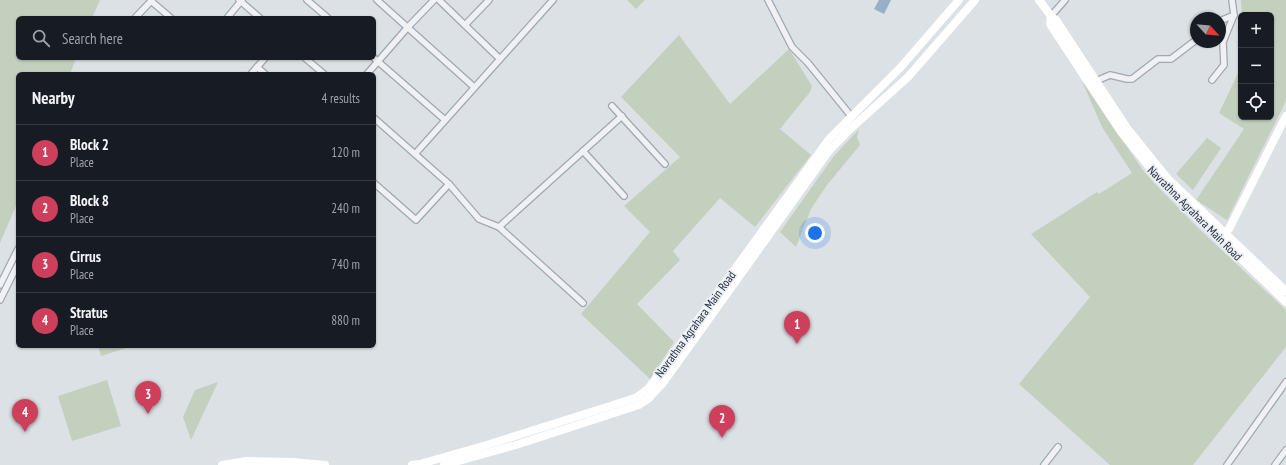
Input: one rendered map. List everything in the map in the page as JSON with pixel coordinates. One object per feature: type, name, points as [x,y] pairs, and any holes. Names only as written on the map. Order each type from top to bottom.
[{"type":"street","points":[[137,16],[151,0],[169,16]]},
{"type":"street","points":[[307,0],[326,16]]},
{"type":"street","points":[[376,0],[474,87]]},
{"type":"street","points":[[434,0],[376,59],[445,120]]},
{"type":"street","points":[[439,0],[500,59]]},
{"type":"street","points":[[465,25],[489,0]]},
{"type":"street","points":[[415,154],[552,0]]},
{"type":"street","points":[[768,0],[792,47],[808,63],[851,116]]},
{"type":"street","name":"Navrathna Agrahara Main Road","points":[[444,465],[637,398],[648,389],[829,139],[900,68],[959,0]]},
{"type":"street","name":"Navrathna Agrahara Main Road","points":[[412,465],[491,448],[618,412],[639,405],[648,399],[663,383],[829,151],[848,131],[908,77],[975,0]]},
{"type":"street","name":"Navrathna Agrahara Main Road","points":[[1039,0],[1051,16],[1056,20],[1127,128],[1149,156],[1189,204],[1286,302]]},
{"type":"street","points":[[1051,16],[1065,0]]},
{"type":"street","points":[[1212,80],[1224,65],[1223,42],[1234,16],[1232,0]]},
{"type":"street","points":[[229,16],[241,1],[258,16]]},
{"type":"street","name":"Navrathna Agrahara Main Road","points":[[1051,16],[1050,24],[1121,132],[1163,184],[1189,204]]},
{"type":"street","points":[[1226,19],[1234,16]]},
{"type":"street","points":[[1096,81],[1110,75],[1132,79],[1158,59],[1171,59],[1190,45]]},
{"type":"street","points":[[253,72],[263,60]]},
{"type":"street","points":[[307,60],[322,72]]},
{"type":"street","points":[[368,72],[375,60]]},
{"type":"street","points":[[257,67],[262,72]]},
{"type":"street","points":[[900,68],[908,77]]},
{"type":"street","points":[[612,106],[665,164]]},
{"type":"street","points":[[499,227],[622,116]]},
{"type":"street","points":[[1222,236],[1230,229],[1286,116]]},
{"type":"street","points":[[376,120],[449,184],[479,219],[499,227],[583,303]]},
{"type":"street","points":[[583,151],[624,196]]},
{"type":"street","points":[[376,185],[416,220],[449,184]]},
{"type":"street","name":"Navrathna Agrahara Main Road","points":[[1222,236],[1286,291]]},
{"type":"street","points":[[0,285],[16,253]]},
{"type":"street","points":[[0,300],[16,268]]},
{"type":"street","points":[[1227,465],[1286,382]]},
{"type":"street","points":[[1044,465],[1058,447]]},
{"type":"street","points":[[1275,465],[1286,450]]},
{"type":"street","points":[[222,465],[247,461],[292,462],[325,465]]},
{"type":"green space","points":[[0,0],[100,0],[93,16],[16,16],[16,60],[75,60],[71,72],[16,72],[16,206],[0,243]]},
{"type":"green space","points":[[627,0],[645,0],[636,9]]},
{"type":"green space","points":[[1241,0],[1286,0],[1286,101],[1227,220],[1196,200],[1244,129],[1219,113],[1238,73],[1238,120],[1274,120],[1274,12],[1242,12]]},
{"type":"green space","points":[[679,35],[730,104],[789,49],[812,86],[810,92],[780,129],[811,155],[755,227],[720,198],[673,251],[680,260],[637,304],[674,342],[650,379],[581,314],[650,232],[624,206],[680,157],[621,97]]},
{"type":"green space","points":[[1082,81],[1142,169],[1155,184],[1198,228],[1286,310],[1286,347],[1193,465],[1110,465],[1019,384],[1090,297],[1031,234],[1097,192],[1099,194],[1132,173],[1102,127]]},
{"type":"green space","points":[[859,129],[857,137],[860,145],[827,185],[811,209],[796,247],[780,232],[834,156]]},
{"type":"green space","points":[[1207,138],[1221,148],[1193,190],[1176,174]]},
{"type":"green space","points":[[99,348],[127,348],[101,356]]},
{"type":"green space","points":[[107,380],[121,426],[72,441],[58,396]]},
{"type":"green space","points":[[218,382],[191,440],[183,417],[195,390]]},
{"type":"water","points":[[879,0],[891,0],[884,14],[874,9]]},
{"type":"place","name":"Block 2","points":[[797,344]]},
{"type":"place","name":"Cirrus","points":[[148,414]]},
{"type":"place","name":"Stratus","points":[[25,432]]},
{"type":"place","name":"Block 8","points":[[722,438]]}]
